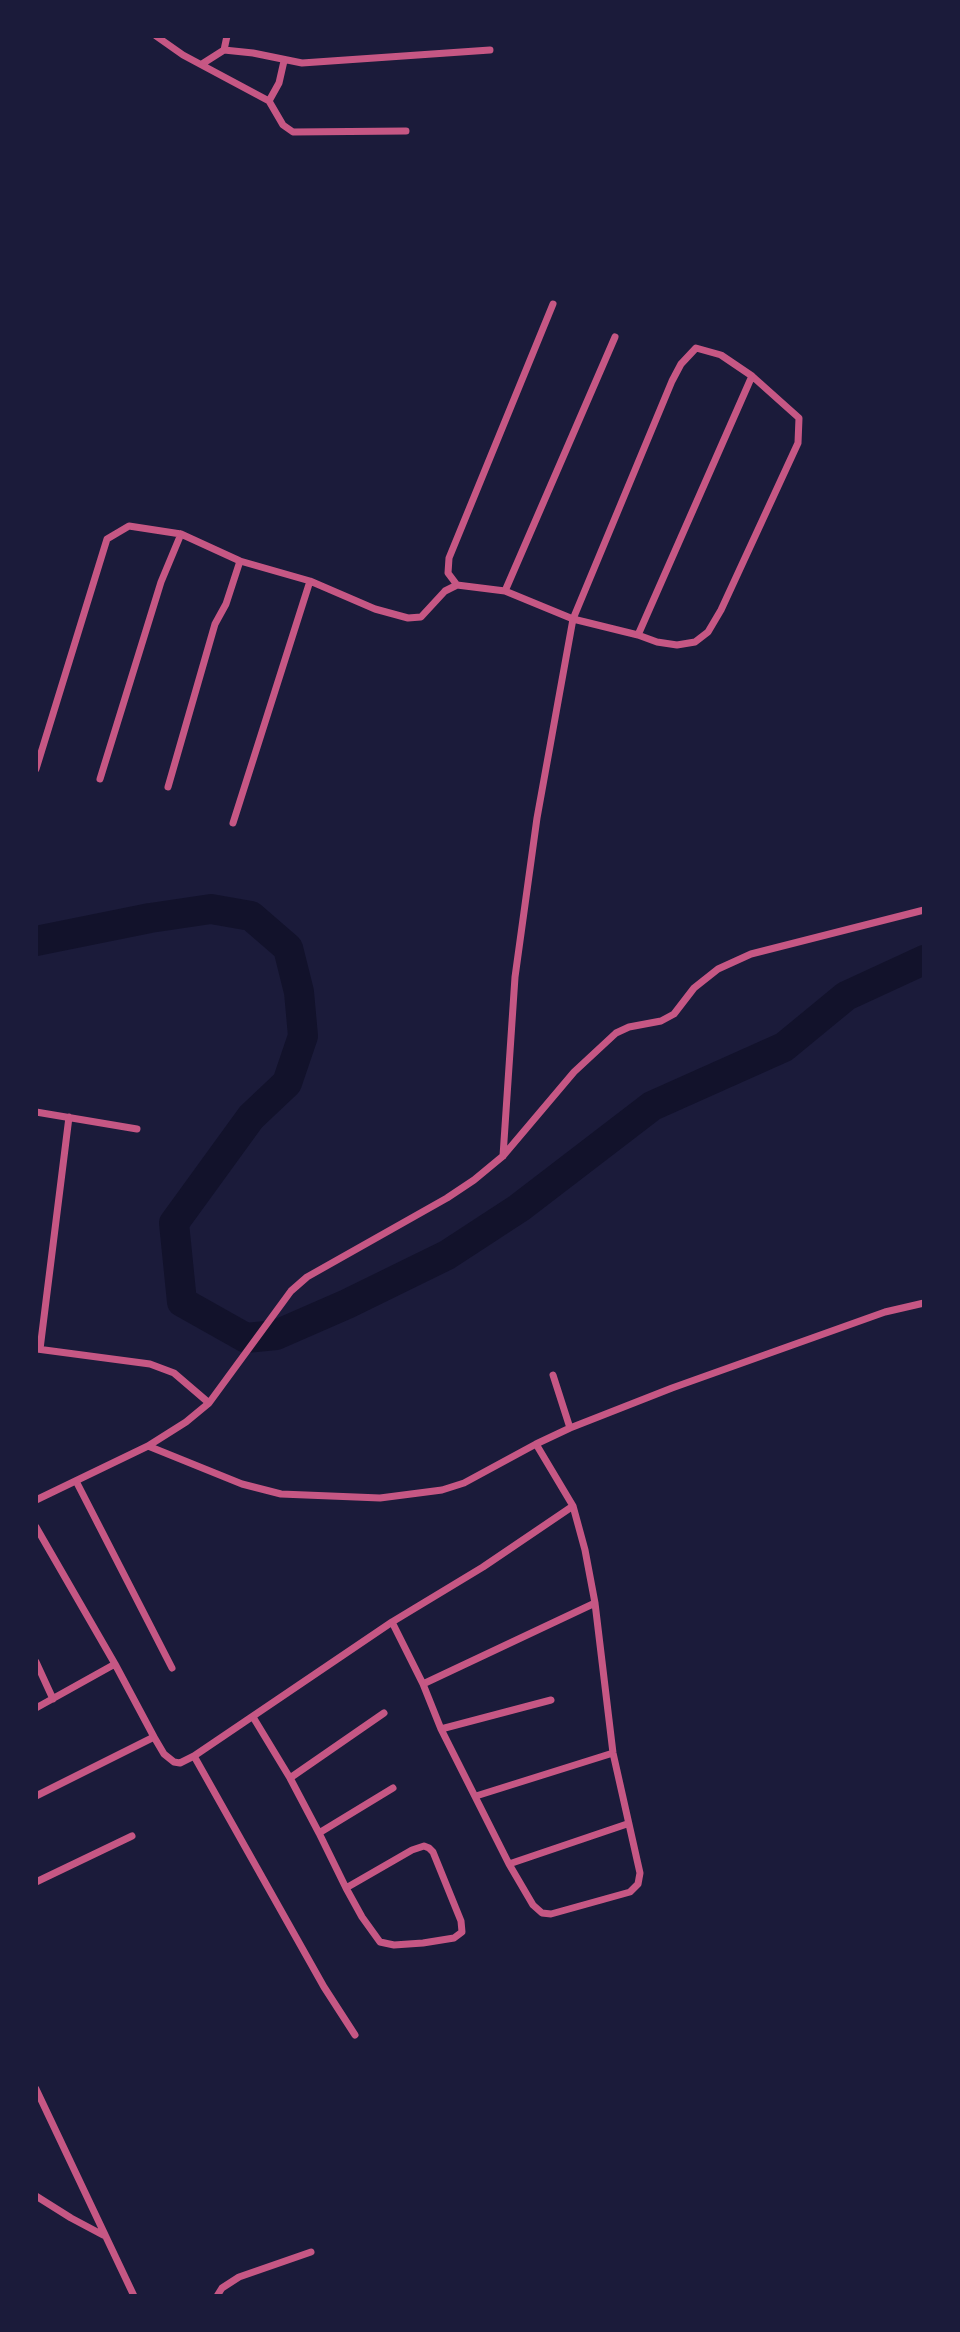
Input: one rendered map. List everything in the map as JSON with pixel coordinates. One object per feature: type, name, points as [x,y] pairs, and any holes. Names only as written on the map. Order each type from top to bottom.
[{"type":"street","points":[[156,36],[183,55],[269,101],[283,125],[293,132],[406,131]]},
{"type":"street","points":[[224,50],[227,36]]},
{"type":"street","points":[[202,64],[224,50],[302,63],[490,50]]},
{"type":"street","points":[[269,101],[279,83],[284,61]]},
{"type":"street","points":[[457,585],[448,573],[449,558],[553,304]]},
{"type":"street","points":[[505,591],[615,337]]},
{"type":"street","points":[[36,769],[107,539],[129,526],[181,534],[240,561],[310,581],[375,609],[408,618],[421,617],[445,591],[457,585],[505,591],[573,619],[657,642],[677,645],[695,642],[708,632],[721,610],[798,443],[799,418],[752,376],[721,355],[696,348],[681,364],[573,619],[537,818],[515,977],[503,1156]]},
{"type":"street","points":[[638,635],[752,376]]},
{"type":"street","points":[[100,779],[161,582],[181,534]]},
{"type":"street","points":[[168,787],[215,624],[226,604],[240,561]]},
{"type":"street","points":[[233,823],[310,581]]},
{"type":"street","points":[[36,1500],[148,1446],[186,1422],[209,1403],[291,1291],[307,1277],[474,1180],[503,1156],[574,1072],[616,1033],[629,1027],[649,1025],[674,1014],[694,988],[718,969],[751,954],[924,910]]},
{"type":"street","points":[[36,1112],[137,1129]]},
{"type":"street","points":[[69,1117],[38,1349],[150,1364],[174,1373],[209,1403]]},
{"type":"street","points":[[148,1446],[242,1484],[281,1494],[380,1498],[442,1490],[464,1483],[570,1428],[715,1372],[885,1312],[924,1303]]},
{"type":"street","points":[[553,1375],[570,1428]]},
{"type":"street","points":[[392,1622],[441,1729],[533,1905],[542,1913],[551,1914],[630,1892],[638,1884],[640,1873],[613,1753],[595,1603],[585,1550],[573,1506],[536,1444]]},
{"type":"street","points":[[76,1481],[172,1668]]},
{"type":"street","points":[[36,1527],[164,1754],[180,1763],[573,1506]]},
{"type":"street","points":[[423,1684],[595,1603]]},
{"type":"street","points":[[36,1662],[53,1699]]},
{"type":"street","points":[[36,1708],[115,1664]]},
{"type":"street","points":[[441,1729],[551,1700]]},
{"type":"street","points":[[290,1778],[384,1713]]},
{"type":"street","points":[[253,1717],[290,1778],[346,1888],[374,1936],[386,1944],[454,1938],[462,1932],[461,1921],[433,1852],[424,1846],[346,1888]]},
{"type":"street","points":[[36,1796],[154,1737]]},
{"type":"street","points":[[476,1796],[613,1753]]},
{"type":"street","points":[[194,1756],[324,1987],[355,2035]]},
{"type":"street","points":[[319,1833],[393,1788]]},
{"type":"street","points":[[509,1864],[627,1824]]},
{"type":"street","points":[[36,1882],[132,1836]]},
{"type":"street","points":[[36,2089],[134,2296]]},
{"type":"street","points":[[36,2196],[104,2235]]},
{"type":"street","points":[[217,2296],[222,2288],[239,2277],[311,2252]]},
{"type":"waterway","points":[[36,941],[211,909],[251,916],[288,948],[299,992],[303,1036],[287,1083],[251,1117],[174,1223],[182,1302],[246,1338],[276,1335],[447,1255],[519,1208],[652,1106],[784,1047],[846,996],[924,960]]}]
